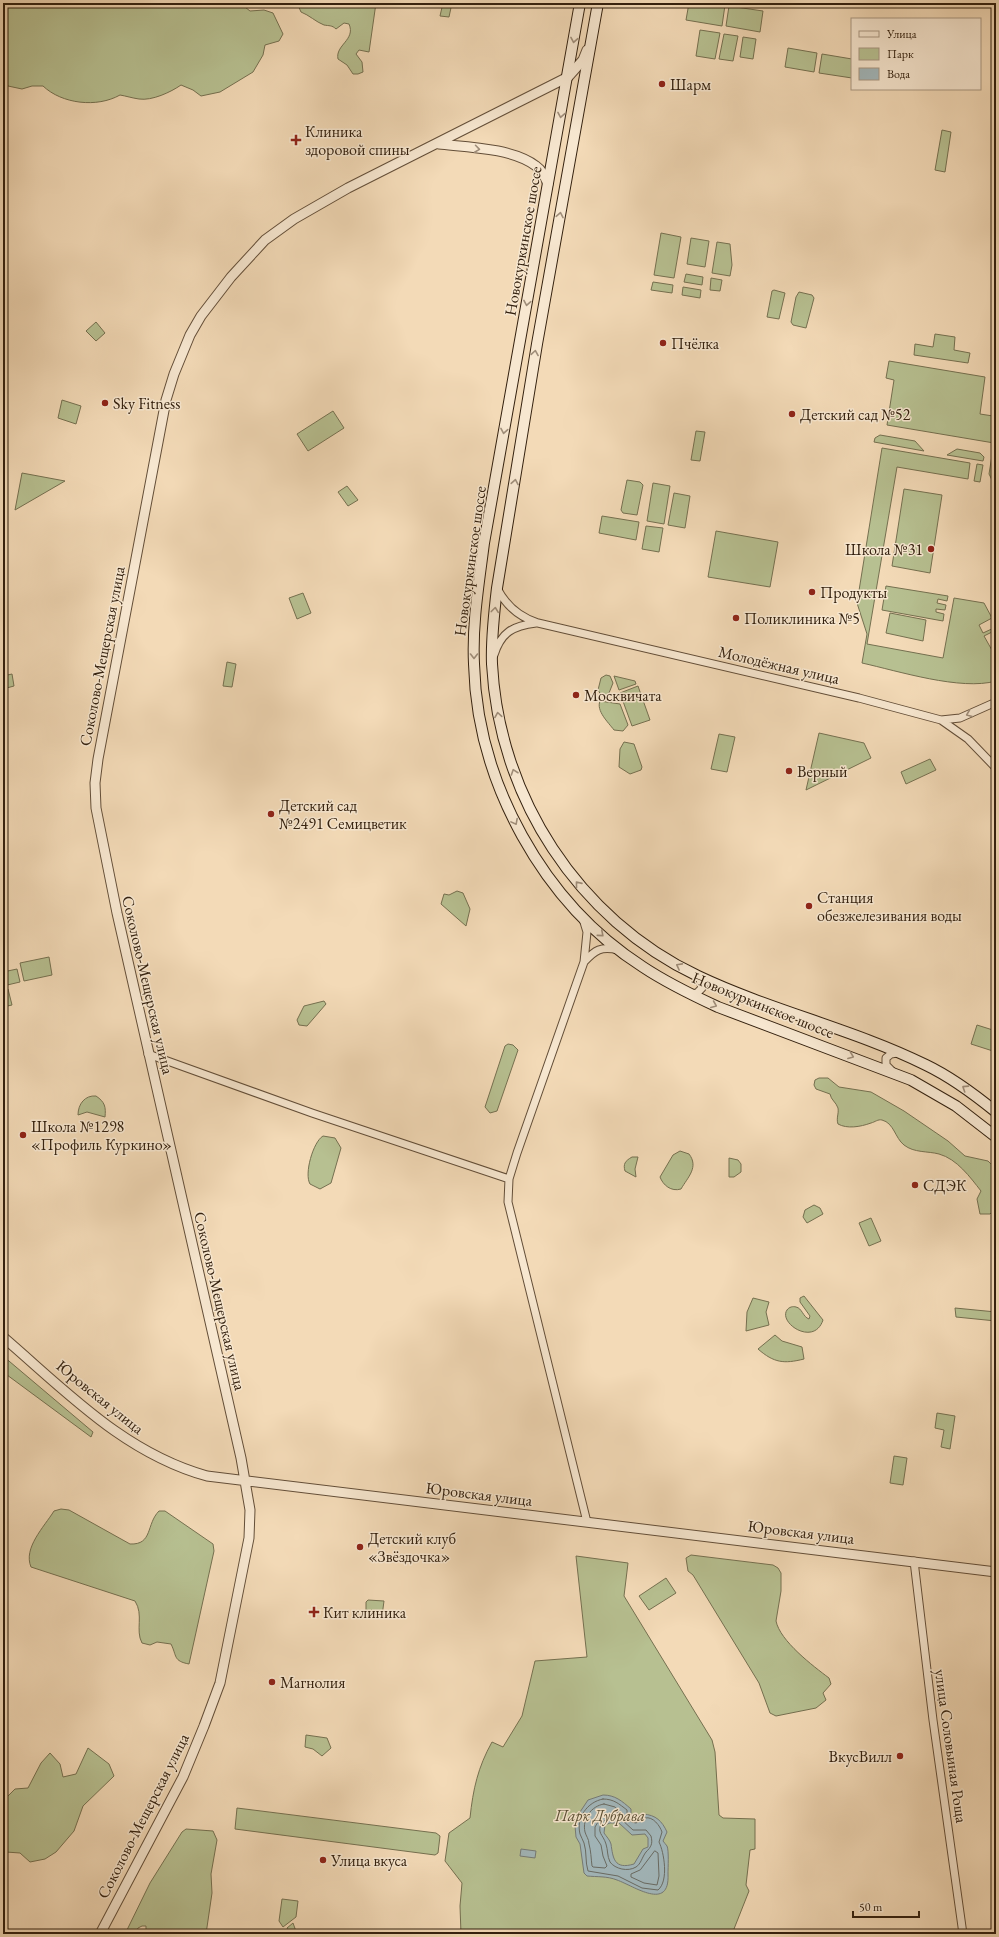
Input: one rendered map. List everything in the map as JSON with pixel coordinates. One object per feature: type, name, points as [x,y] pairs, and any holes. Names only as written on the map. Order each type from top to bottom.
[{"type":"main road","name":"Новокуркинское шоссе","points":[[580,3],[484,543],[473,638],[476,699],[483,734],[500,790],[514,820],[549,878],[582,916],[620,950],[642,967],[690,994],[718,1007],[892,1072],[930,1089],[962,1110],[996,1137]]},
{"type":"main road","name":"Новокуркинское шоссе","points":[[598,3],[537,344],[497,588],[493,623],[492,663],[500,728],[507,753],[522,794],[555,854],[585,892],[617,923],[654,951],[699,976],[900,1054],[944,1075],[996,1112]]},
{"type":"street","name":"Соколово-Мещерская улица","points":[[100,1934],[183,1776],[204,1726],[220,1682],[249,1538],[250,1510],[246,1481],[148,1054],[106,862],[96,808],[96,783],[101,736],[166,400],[174,374],[190,335],[201,316],[231,277],[265,240],[294,219],[342,191],[438,144],[568,77],[583,60],[592,40]]},
{"type":"street","points":[[568,77],[579,80],[583,91]]},
{"type":"street","points":[[438,144],[492,151],[525,160],[536,166],[543,174],[548,184]]},
{"type":"street","name":"Молодёжная улица","points":[[497,588],[510,608],[526,619],[538,623],[851,696],[941,720],[968,739],[995,765]]},
{"type":"street","name":"Молодёжная улица","points":[[492,663],[496,648],[508,631],[525,625],[538,623]]},
{"type":"street","points":[[941,720],[960,718],[996,702]]},
{"type":"street","points":[[582,916],[587,932],[584,962],[509,1180],[508,1202],[587,1522]]},
{"type":"street","points":[[584,962],[595,950],[604,948],[620,950]]},
{"type":"street","points":[[690,994],[697,993],[702,988],[702,982],[699,976]]},
{"type":"street","points":[[148,1054],[312,1113],[509,1180]]},
{"type":"street","points":[[892,1072],[886,1065],[886,1058],[891,1054],[900,1054]]},
{"type":"street","name":"Юровская улица","points":[[3,1337],[108,1426],[137,1446],[156,1457],[207,1476],[996,1572]]},
{"type":"street","name":"улица Соловьиная Роща","points":[[914,1561],[933,1720],[963,1934]]},
{"type":"green space","points":[[3,3],[240,3],[250,11],[264,10],[273,13],[283,34],[279,41],[265,45],[263,55],[253,72],[220,92],[201,96],[193,90],[181,85],[167,93],[150,99],[139,99],[120,95],[101,102],[80,102],[60,97],[43,86],[32,86],[22,89],[8,86],[3,75]]},
{"type":"green space","points":[[297,3],[352,3],[356,6],[358,3],[376,3],[369,52],[359,50],[356,54],[362,62],[363,72],[353,74],[347,65],[338,59],[339,50],[350,34],[349,24],[344,23],[336,29],[332,26],[324,25],[301,12]]},
{"type":"green space","points":[[443,3],[452,3],[449,17],[440,16]]},
{"type":"green space","points":[[689,3],[725,5],[722,26],[686,20]]},
{"type":"green space","points":[[729,6],[763,11],[760,32],[726,26]]},
{"type":"green space","points":[[700,30],[720,33],[715,59],[696,56]]},
{"type":"green space","points":[[724,34],[738,36],[733,61],[719,59]]},
{"type":"green space","points":[[743,37],[756,39],[753,59],[740,57]]},
{"type":"green space","points":[[788,48],[817,53],[814,72],[785,67]]},
{"type":"green space","points":[[822,54],[851,59],[851,78],[819,73]]},
{"type":"green space","points":[[942,130],[951,132],[945,172],[935,170]]},
{"type":"green space","points":[[661,233],[681,237],[674,278],[654,275]]},
{"type":"green space","points":[[691,238],[709,241],[705,267],[687,264]]},
{"type":"green space","points":[[717,242],[730,244],[732,265],[730,276],[712,273]]},
{"type":"green space","points":[[686,274],[703,277],[702,285],[684,282]]},
{"type":"green space","points":[[711,278],[722,280],[720,291],[710,290]]},
{"type":"green space","points":[[653,282],[673,285],[672,293],[651,290]]},
{"type":"green space","points":[[683,287],[701,290],[700,298],[682,295]]},
{"type":"green space","points":[[774,290],[785,293],[779,319],[767,317],[772,291]]},
{"type":"green space","points":[[799,292],[812,295],[814,298],[806,328],[793,325],[791,322],[796,297]]},
{"type":"green space","points":[[96,322],[105,333],[96,341],[86,331]]},
{"type":"green space","points":[[935,334],[955,337],[954,350],[970,353],[968,363],[914,355],[915,344],[933,347]]},
{"type":"green space","points":[[889,361],[985,377],[980,414],[996,415],[996,482],[992,480],[989,474],[994,443],[887,425],[894,380],[886,378]]},
{"type":"green space","points":[[62,400],[81,406],[76,424],[58,418]]},
{"type":"green space","points":[[333,411],[344,428],[308,451],[297,434]]},
{"type":"green space","points":[[696,431],[705,432],[700,461],[691,460]]},
{"type":"green space","points":[[880,435],[915,441],[924,451],[874,442],[875,438]]},
{"type":"green space","points":[[882,448],[970,463],[968,479],[897,467],[867,644],[943,658],[954,598],[984,603],[992,618],[979,625],[983,633],[996,627],[996,630],[984,636],[993,652],[996,651],[996,681],[965,684],[948,682],[862,663],[867,634],[857,603]]},
{"type":"green space","points":[[957,449],[980,453],[984,457],[983,461],[947,455]]},
{"type":"green space","points":[[977,464],[983,465],[980,482],[974,481]]},
{"type":"green space","points":[[22,473],[65,481],[15,510]]},
{"type":"green space","points":[[627,480],[640,482],[643,485],[637,515],[623,513],[621,510]]},
{"type":"green space","points":[[653,483],[670,486],[664,524],[647,521]]},
{"type":"green space","points":[[347,486],[358,500],[348,506],[338,492]]},
{"type":"green space","points":[[904,489],[942,495],[930,573],[892,566]]},
{"type":"green space","points":[[674,493],[690,496],[685,528],[668,525]]},
{"type":"green space","points":[[602,516],[639,522],[636,540],[599,533]]},
{"type":"green space","points":[[646,526],[663,528],[659,552],[642,549]]},
{"type":"green space","points":[[716,531],[778,542],[770,587],[708,577]]},
{"type":"green space","points":[[886,586],[948,596],[947,601],[938,599],[937,603],[946,605],[945,610],[936,609],[936,612],[944,614],[943,621],[882,610]]},
{"type":"green space","points":[[303,593],[311,613],[297,619],[289,598]]},
{"type":"green space","points":[[890,613],[926,620],[923,641],[886,633]]},
{"type":"green space","points":[[227,662],[236,664],[232,687],[223,686]]},
{"type":"green space","points":[[12,674],[14,686],[3,689],[3,676]]},
{"type":"green space","points":[[606,675],[610,676],[613,683],[609,693],[605,696],[601,695],[598,690],[601,678]]},
{"type":"green space","points":[[614,676],[635,681],[636,684],[619,690]]},
{"type":"green space","points":[[638,686],[650,720],[632,726],[620,693]]},
{"type":"green space","points":[[600,701],[620,704],[628,725],[623,731],[614,730],[606,720],[600,709]]},
{"type":"green space","points":[[819,733],[864,743],[871,758],[806,790]]},
{"type":"green space","points":[[719,734],[735,737],[727,772],[711,769]]},
{"type":"green space","points":[[624,742],[634,744],[642,767],[641,770],[630,774],[619,767],[620,749]]},
{"type":"green space","points":[[930,759],[936,770],[906,784],[901,772]]},
{"type":"green space","points":[[457,891],[463,893],[470,909],[466,926],[441,904],[444,894],[449,895]]},
{"type":"green space","points":[[49,957],[52,975],[24,981],[20,963]]},
{"type":"green space","points":[[17,969],[20,982],[3,986],[3,972]]},
{"type":"green space","points":[[8,989],[12,1005],[3,1007],[3,990]]},
{"type":"green space","points":[[324,1001],[326,1004],[307,1026],[299,1025],[297,1020],[304,1006]]},
{"type":"green space","points":[[977,1025],[996,1031],[996,1052],[971,1044]]},
{"type":"green space","points":[[508,1044],[513,1045],[518,1050],[497,1111],[490,1113],[485,1107],[505,1046]]},
{"type":"green space","points":[[819,1078],[828,1078],[839,1087],[871,1092],[904,1111],[948,1141],[965,1156],[988,1161],[996,1169],[996,1208],[990,1214],[980,1214],[977,1199],[981,1191],[963,1169],[946,1156],[908,1148],[901,1142],[892,1127],[886,1122],[879,1120],[854,1127],[845,1127],[838,1124],[838,1108],[830,1094],[816,1089],[814,1085],[815,1080]]},
{"type":"green space","points":[[96,1096],[104,1105],[105,1117],[87,1112],[78,1115],[79,1107],[83,1101],[89,1097]]},
{"type":"green space","points":[[323,1136],[335,1138],[341,1148],[331,1183],[320,1189],[310,1184],[308,1173],[310,1158],[319,1139]]},
{"type":"green space","points":[[680,1151],[689,1154],[692,1159],[693,1168],[681,1189],[674,1190],[665,1185],[660,1177],[673,1155]]},
{"type":"green space","points":[[632,1157],[638,1157],[635,1169],[636,1177],[624,1169],[625,1163]]},
{"type":"green space","points":[[729,1158],[738,1160],[741,1164],[741,1172],[734,1177],[729,1177]]},
{"type":"green space","points":[[814,1205],[820,1208],[823,1214],[807,1223],[803,1217],[805,1210]]},
{"type":"green space","points":[[871,1218],[881,1241],[869,1246],[859,1223]]},
{"type":"green space","points":[[804,1296],[823,1320],[818,1328],[812,1332],[798,1330],[788,1321],[786,1315],[788,1309],[795,1307],[800,1309],[809,1319],[810,1316],[800,1302],[800,1298]]},
{"type":"green space","points":[[753,1298],[769,1302],[766,1312],[769,1325],[746,1331],[747,1312]]},
{"type":"green space","points":[[955,1308],[996,1312],[996,1321],[956,1317]]},
{"type":"green space","points":[[775,1335],[782,1341],[802,1347],[804,1359],[791,1362],[774,1360],[758,1349]]},
{"type":"green space","points":[[3,1356],[93,1432],[91,1437],[3,1372]]},
{"type":"green space","points":[[937,1413],[955,1416],[950,1449],[941,1447],[944,1430],[935,1428]]},
{"type":"green space","points":[[894,1456],[907,1458],[903,1485],[890,1483]]},
{"type":"green space","points":[[61,1509],[69,1510],[130,1544],[142,1541],[146,1537],[155,1516],[159,1511],[165,1511],[213,1544],[214,1551],[189,1664],[178,1660],[171,1644],[157,1642],[150,1645],[142,1643],[139,1633],[138,1606],[135,1601],[31,1567],[29,1560],[32,1545],[54,1511]]},
{"type":"green space","points":[[691,1555],[773,1565],[778,1568],[781,1573],[781,1591],[776,1621],[779,1629],[790,1645],[829,1678],[831,1684],[823,1693],[826,1700],[816,1708],[776,1716],[770,1713],[759,1683],[693,1575],[688,1571],[686,1558]]},
{"type":"green space","name":"Парк Дубрава","points":[[576,1556],[628,1563],[624,1596],[712,1740],[715,1752],[719,1815],[723,1818],[755,1819],[755,1849],[750,1850],[746,1885],[749,1891],[732,1934],[461,1934],[460,1906],[462,1883],[445,1861],[449,1833],[470,1818],[477,1778],[483,1760],[492,1742],[503,1747],[522,1716],[535,1661],[587,1657]]},
{"type":"green space","points":[[666,1578],[676,1593],[649,1610],[639,1596]]},
{"type":"green space","points":[[368,1600],[384,1601],[382,1616],[366,1612],[366,1602]]},
{"type":"green space","points":[[306,1735],[327,1738],[331,1748],[322,1756],[313,1749],[305,1747]]},
{"type":"green space","points":[[88,1748],[109,1764],[114,1776],[83,1806],[74,1831],[56,1852],[45,1859],[30,1862],[20,1853],[6,1852],[3,1849],[3,1801],[15,1789],[28,1788],[41,1763],[50,1753],[60,1764],[63,1777],[76,1774]]},
{"type":"green space","points":[[237,1808],[436,1833],[440,1836],[438,1853],[435,1855],[235,1829]]},
{"type":"green space","points":[[186,1829],[213,1831],[217,1840],[211,1874],[212,1893],[206,1934],[146,1934],[146,1926],[142,1926],[138,1928],[135,1934],[125,1934],[150,1883],[182,1832]]},
{"type":"green space","points":[[282,1899],[298,1901],[296,1917],[283,1927],[279,1921]]},
{"type":"green space","points":[[293,1923],[297,1934],[289,1934],[287,1928]]},
{"type":"water","points":[[603,1795],[615,1797],[631,1809],[631,1815],[633,1818],[637,1818],[643,1814],[655,1817],[661,1822],[667,1832],[663,1841],[668,1848],[667,1885],[663,1892],[650,1894],[613,1879],[587,1876],[584,1873],[580,1844],[576,1837],[575,1826],[578,1815],[588,1800]],"holes":[[[610,1823],[619,1823],[632,1835],[645,1834],[648,1838],[648,1847],[643,1849],[634,1864],[622,1865],[616,1862],[609,1840],[604,1833],[605,1825]]]},
{"type":"water","points":[[521,1849],[536,1851],[535,1858],[520,1856]]},
{"type":"place","name":"Шарм","points":[[662,84]]},
{"type":"place","name":"Клиника здоровой спины","points":[[296,140]]},
{"type":"place","name":"Пчёлка","points":[[663,343]]},
{"type":"place","name":"Sky Fitness","points":[[105,403]]},
{"type":"place","name":"Детский сад №52","points":[[792,414]]},
{"type":"place","name":"Школа №31","points":[[931,549]]},
{"type":"place","name":"Продукты","points":[[812,592]]},
{"type":"place","name":"Поликлиника №5","points":[[736,618]]},
{"type":"place","name":"Москвичата","points":[[576,695]]},
{"type":"place","name":"Верный","points":[[789,771]]},
{"type":"place","name":"Детский сад №2491 Семицветик","points":[[271,814]]},
{"type":"place","name":"Станция обезжелезивания воды","points":[[809,906]]},
{"type":"place","name":"Школа №1298 «Профиль Куркино»","points":[[23,1135]]},
{"type":"place","name":"СДЭК","points":[[915,1185]]},
{"type":"place","name":"Детский клуб «Звёздочка»","points":[[360,1547]]},
{"type":"place","name":"Кит клиника","points":[[314,1612]]},
{"type":"place","name":"Магнолия","points":[[272,1682]]},
{"type":"place","name":"ВкусВилл","points":[[900,1756]]},
{"type":"place","name":"Улица вкуса","points":[[323,1860]]}]
